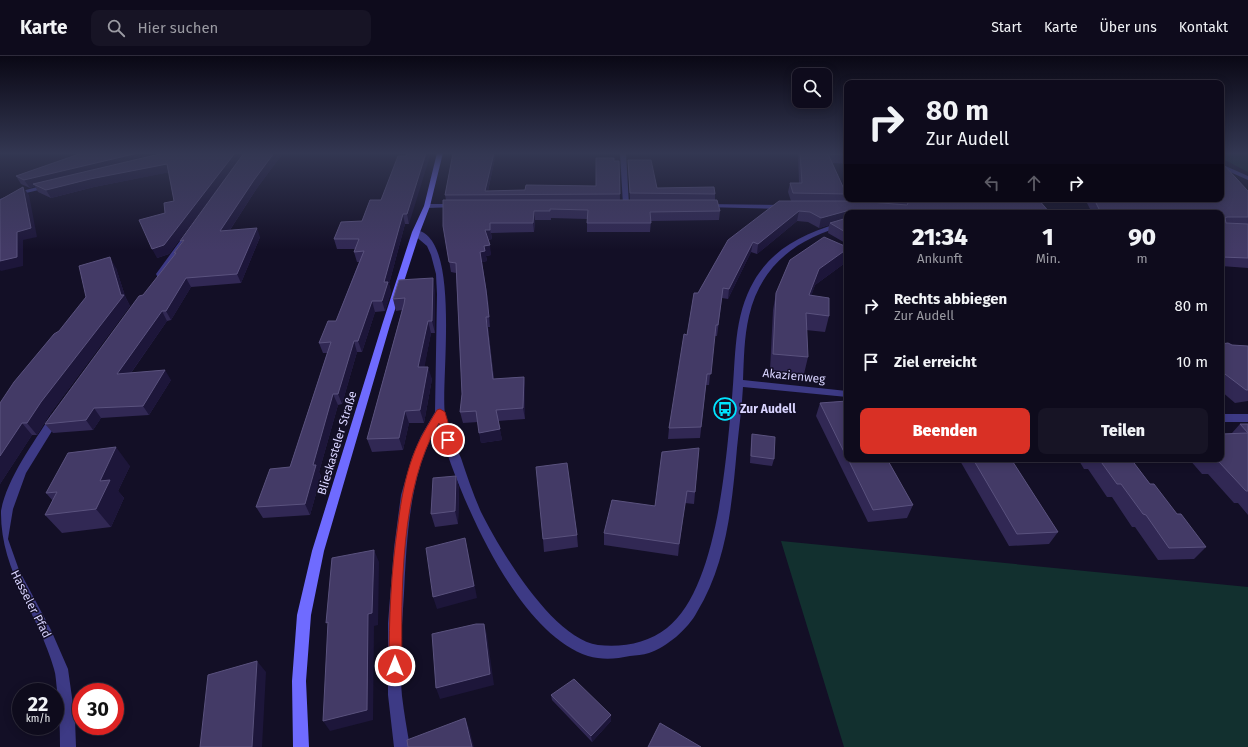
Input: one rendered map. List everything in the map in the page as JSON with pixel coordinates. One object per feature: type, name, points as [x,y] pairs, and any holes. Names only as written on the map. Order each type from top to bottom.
[{"type":"main road","name":"Blieskasteler Straße","points":[[301,747],[299,681],[304,615],[316,558],[384,333],[416,232],[427,206],[432,185]]},
{"type":"street","points":[[0,202],[20,193],[53,185]]},
{"type":"street","points":[[625,185],[626,205]]},
{"type":"street","points":[[618,205],[634,205]]},
{"type":"street","points":[[427,206],[459,206]]},
{"type":"street","points":[[697,206],[790,207]]},
{"type":"street","points":[[416,232],[425,238],[431,246],[436,258],[441,284],[440,412],[448,440],[474,508],[505,567],[537,610],[563,634],[581,647],[599,652],[627,653],[664,641],[681,625],[697,600],[714,562],[725,513],[738,383],[739,352],[744,312],[761,276],[774,259],[790,245],[830,226],[844,224]]},
{"type":"street","points":[[155,281],[187,237]]},
{"type":"street","name":"Akazienweg","points":[[738,383],[844,394]]},
{"type":"street","name":"Hasseler Pfad","points":[[59,412],[22,472],[6,509],[2,539],[13,571],[46,634],[61,669],[68,719],[68,747]]},
{"type":"street","points":[[402,747],[395,695],[395,623],[400,548],[407,494],[417,457],[426,436],[440,412]]},
{"type":"street","points":[[1224,418],[1248,418]]},
{"type":"green space","points":[[781,541],[1248,587],[1248,747],[844,747]]},
{"type":"building","points":[[36,185],[65,185],[46,190]]},
{"type":"building","points":[[171,185],[210,185],[164,245],[152,249],[139,220],[165,213],[164,203],[174,201]]},
{"type":"building","points":[[221,185],[251,185],[220,231],[257,228],[237,274],[186,278],[166,311],[162,311],[117,374],[165,370],[143,406],[94,408],[86,420],[45,424],[139,296],[143,295],[176,253],[174,253],[184,240],[180,241]]},
{"type":"building","points":[[387,185],[416,185],[407,214],[403,214],[384,282],[388,282],[382,301],[372,301],[358,341],[354,341],[338,394],[333,394],[313,465],[316,465],[305,504],[256,507],[270,469],[290,467],[331,342],[319,343],[328,321],[336,321],[364,251],[354,252],[359,239],[334,239],[341,222],[362,221],[370,200],[381,200]]},
{"type":"building","points":[[447,185],[486,185],[485,191],[525,190],[526,185],[620,185],[620,194],[445,195]]},
{"type":"building","points":[[630,185],[656,185],[657,188],[714,187],[715,194],[630,193]]},
{"type":"building","points":[[791,185],[842,185],[844,189],[844,194],[793,193]]},
{"type":"building","points":[[1224,185],[1243,185],[1248,191],[1248,217],[1225,218],[1226,223],[1248,224],[1248,258],[1224,257],[1224,210],[1100,210],[1096,202],[1224,202]]},
{"type":"building","points":[[23,187],[31,228],[17,232],[17,257],[0,261],[0,200]]},
{"type":"building","points":[[443,200],[717,200],[720,211],[650,212],[651,223],[587,223],[588,210],[550,209],[550,211],[534,211],[533,223],[490,223],[490,230],[485,230],[490,245],[484,246],[485,251],[480,252],[489,317],[486,317],[493,379],[524,377],[523,408],[496,410],[500,429],[479,433],[476,411],[460,412],[462,394],[456,263],[449,262],[443,226]]},
{"type":"building","points":[[779,201],[844,201],[908,204],[907,202],[1041,202],[1047,210],[844,210],[844,212],[821,218],[810,212],[799,211],[758,244],[753,242],[729,289],[723,288],[718,325],[716,325],[711,374],[707,374],[701,427],[669,428],[684,334],[687,335],[694,293],[698,293],[728,240]]},
{"type":"building","points":[[844,219],[844,231],[830,223]]},
{"type":"building","points":[[824,237],[844,246],[844,251],[819,269],[809,295],[829,298],[829,316],[806,313],[808,357],[773,354],[776,293],[790,260]]},
{"type":"building","points":[[110,257],[121,295],[124,295],[41,402],[27,423],[22,423],[0,456],[0,403],[14,382],[54,334],[59,331],[86,297],[79,266]]},
{"type":"building","points":[[433,278],[432,321],[428,321],[418,367],[428,367],[420,410],[405,411],[399,438],[367,439],[404,304],[405,298],[393,299],[399,280]]},
{"type":"building","points":[[1224,344],[1248,346],[1248,390],[1224,373]]},
{"type":"building","points":[[844,401],[844,452],[820,403]]},
{"type":"building","points":[[1240,424],[1248,424],[1248,433]]},
{"type":"building","points":[[1248,433],[1248,491],[1246,491],[1219,462],[1224,462],[1224,434]]},
{"type":"building","points":[[752,434],[775,437],[774,459],[751,456]]},
{"type":"building","points":[[116,447],[100,481],[110,480],[96,509],[45,515],[57,492],[46,493],[68,453]]},
{"type":"building","points":[[699,448],[695,492],[687,491],[679,544],[604,533],[612,500],[655,506],[662,452]]},
{"type":"building","points":[[849,462],[889,462],[913,505],[873,510]]},
{"type":"building","points":[[975,462],[1013,462],[1058,532],[1017,534]]},
{"type":"building","points":[[1101,462],[1133,462],[1150,484],[1154,484],[1177,514],[1181,514],[1206,547],[1169,548],[1146,515],[1143,514],[1121,484],[1117,484]]},
{"type":"building","points":[[567,463],[577,535],[543,539],[536,467]]},
{"type":"building","points":[[456,476],[455,511],[431,514],[433,478]]},
{"type":"building","points":[[465,538],[474,586],[433,597],[426,548]]},
{"type":"building","points":[[374,550],[372,613],[368,614],[367,710],[323,721],[328,622],[326,623],[332,558]]},
{"type":"building","points":[[476,624],[484,624],[490,674],[436,688],[432,634]]},
{"type":"building","points":[[257,661],[252,747],[200,747],[208,675]]},
{"type":"building","points":[[574,679],[611,715],[591,736],[551,695]]},
{"type":"building","points":[[465,718],[472,747],[408,747],[407,740]]},
{"type":"building","points":[[660,723],[701,747],[648,747]]},
{"type":"place","name":"Zur Audell","points":[[725,409]]},
{"type":"route","points":[[395,666],[395,623],[400,548],[407,494],[417,457],[426,436],[440,412],[448,440]]}]
